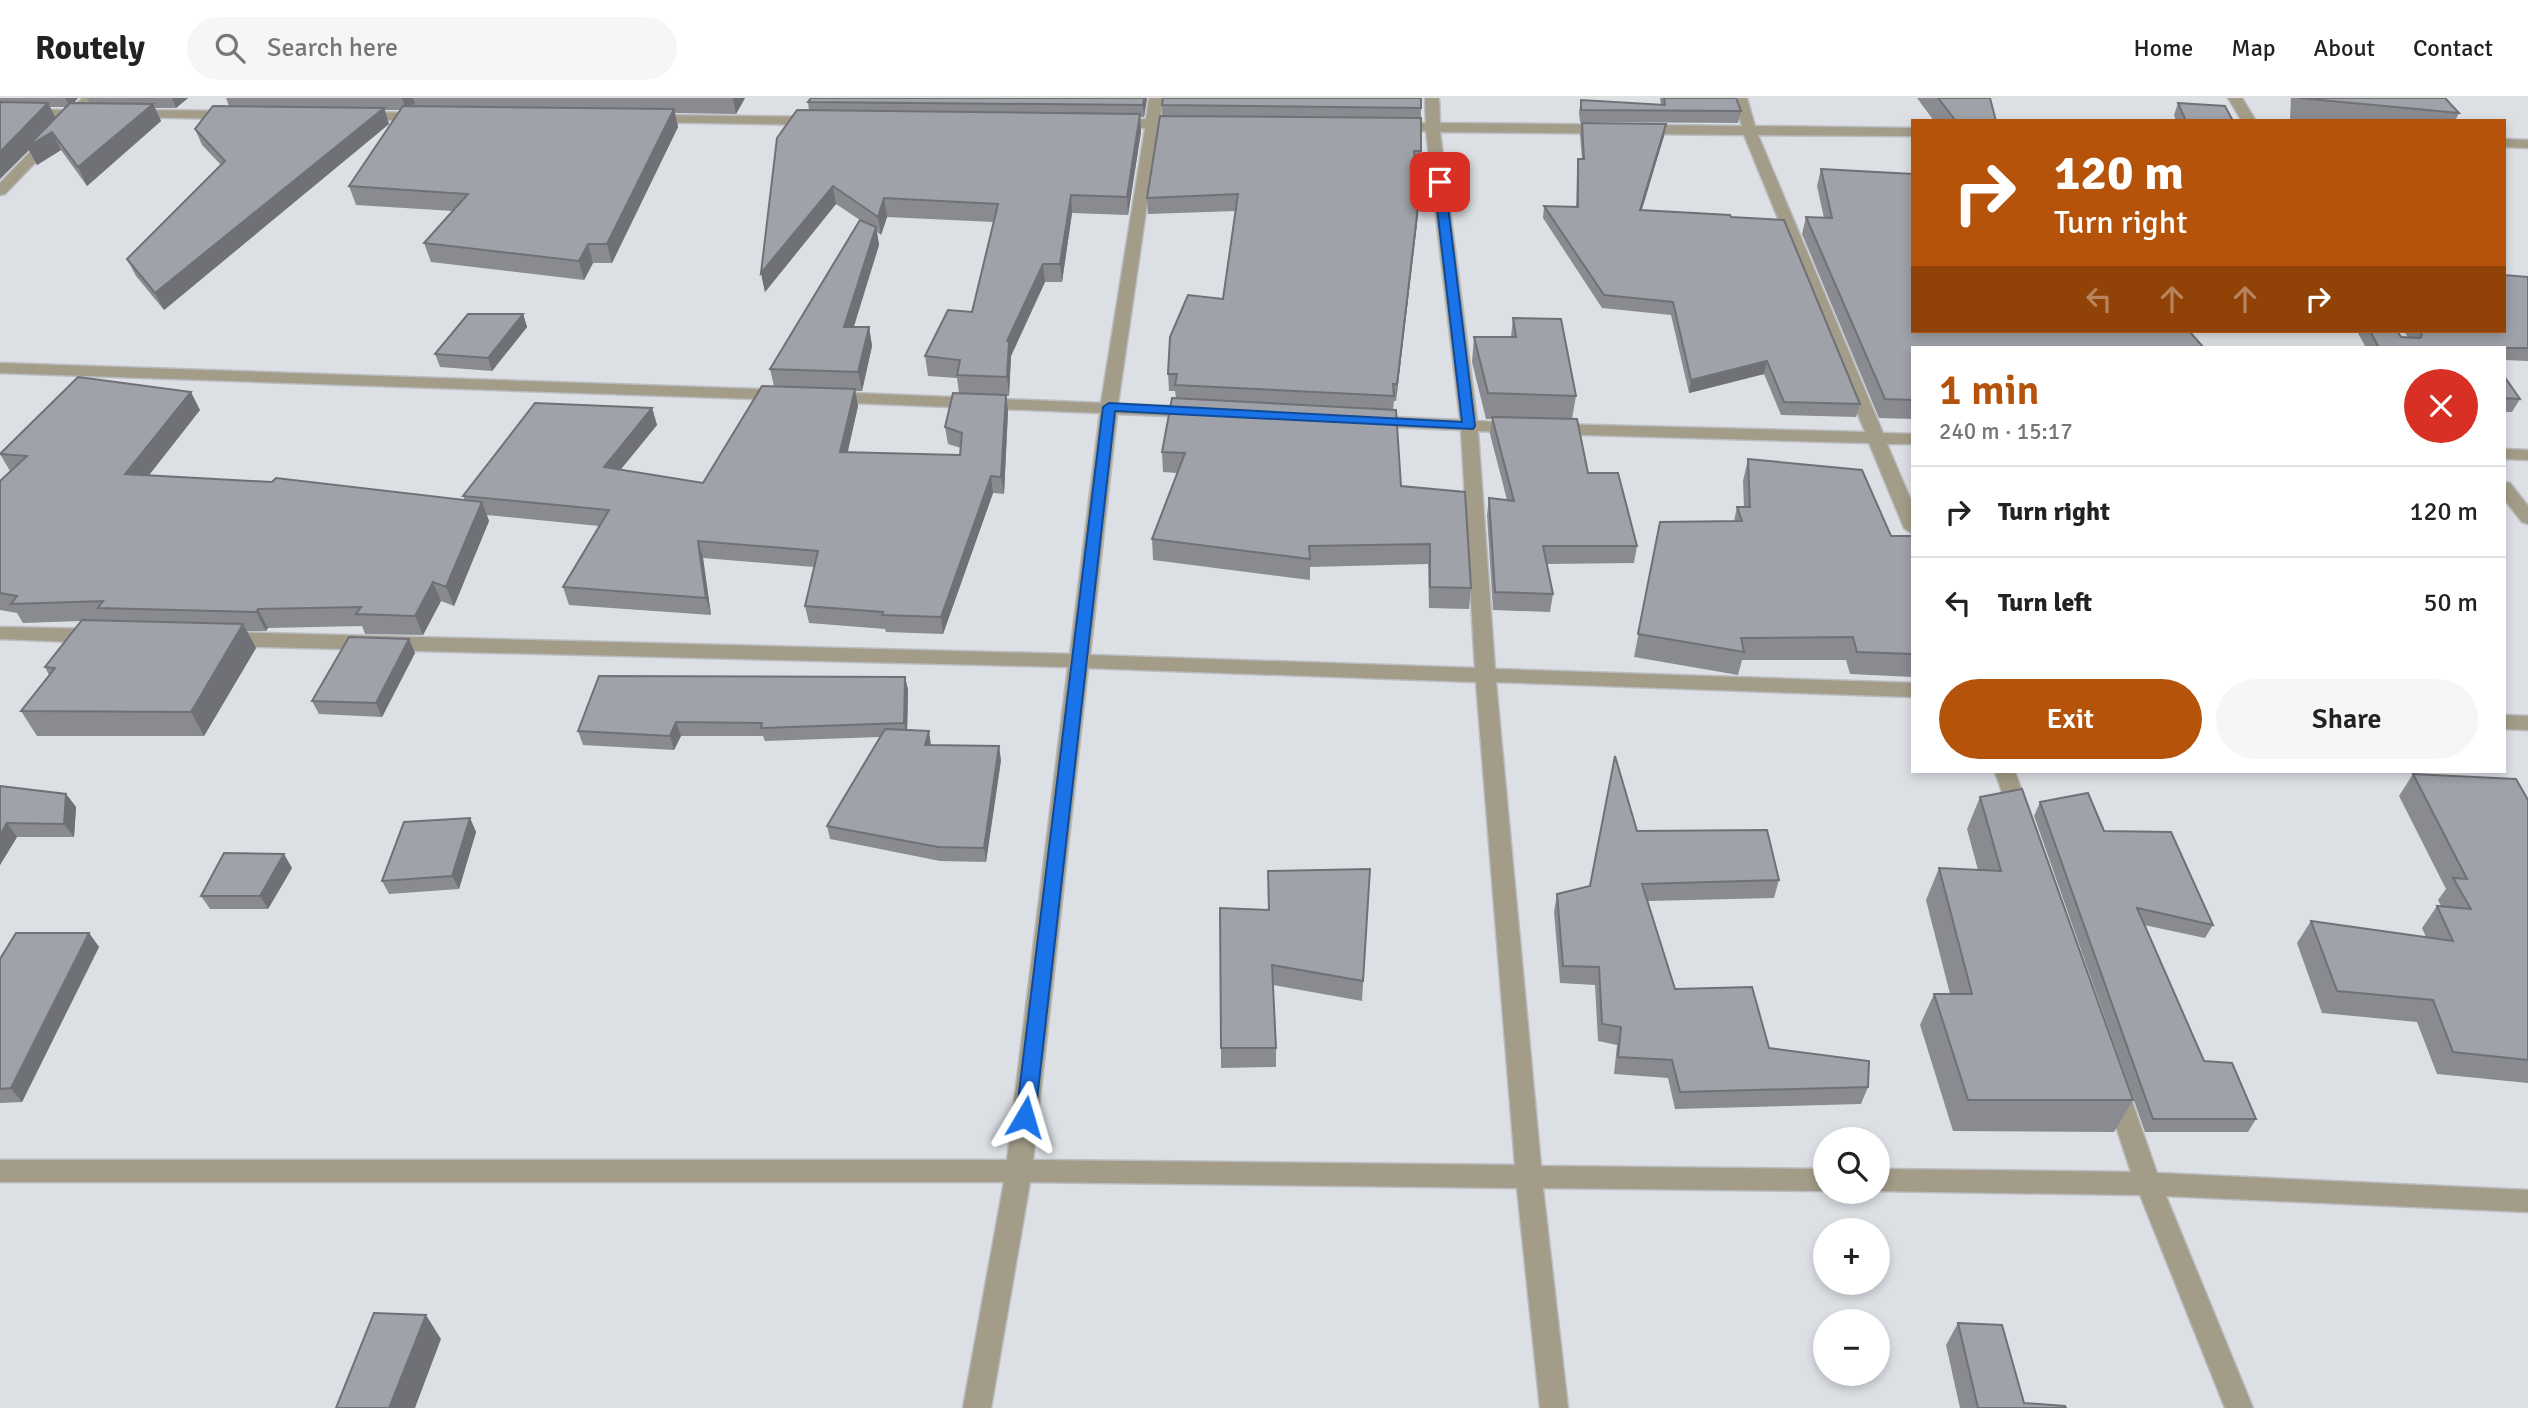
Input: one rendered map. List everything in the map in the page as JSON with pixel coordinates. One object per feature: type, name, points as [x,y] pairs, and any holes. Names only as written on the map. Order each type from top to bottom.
[{"type":"street","points":[[0,191],[90,98]]},
{"type":"street","points":[[977,1408],[1019,1171],[1109,407],[1156,98]]},
{"type":"street","points":[[1433,98],[1433,128],[1469,426],[1485,673],[1529,1176],[1554,1408]]},
{"type":"street","points":[[1740,98],[1750,131],[1911,523]]},
{"type":"street","points":[[2235,98],[2248,119]]},
{"type":"street","points":[[0,113],[242,115]]},
{"type":"street","points":[[340,116],[438,117]]},
{"type":"street","points":[[634,119],[830,121]]},
{"type":"street","points":[[1095,123],[1205,124]]},
{"type":"street","points":[[1380,127],[1911,132]]},
{"type":"street","points":[[2506,143],[2528,144]]},
{"type":"street","points":[[0,368],[1220,413]]},
{"type":"street","points":[[1358,420],[1469,426],[1911,439]]},
{"type":"street","points":[[2506,454],[2528,455]]},
{"type":"street","points":[[2506,490],[2528,518]]},
{"type":"street","points":[[0,633],[124,636]]},
{"type":"street","points":[[207,638],[1485,673],[1911,690]]},
{"type":"street","points":[[2506,722],[2528,723]]},
{"type":"street","points":[[2005,773],[2028,836]]},
{"type":"street","points":[[2108,1068],[2148,1184],[2238,1408]]},
{"type":"street","points":[[0,1171],[1019,1171],[1813,1180]]},
{"type":"street","points":[[1890,1180],[2148,1184],[2528,1200]]},
{"type":"building","points":[[811,98],[1144,98],[1143,105],[808,102]]},
{"type":"building","points":[[1163,98],[1421,98],[1421,108],[1162,105]]},
{"type":"building","points":[[1664,98],[1736,98],[1741,111],[1581,110],[1581,100],[1665,105]]},
{"type":"building","points":[[1938,98],[1990,98],[1995,119],[1954,119]]},
{"type":"building","points":[[2299,98],[2445,98],[2459,113]]},
{"type":"building","points":[[0,102],[48,103],[0,152]]},
{"type":"building","points":[[70,103],[153,104],[78,167],[52,132],[27,147]]},
{"type":"building","points":[[2178,103],[2225,106],[2232,119],[2185,119]]},
{"type":"building","points":[[213,106],[384,108],[155,293],[127,259],[225,161],[195,129]]},
{"type":"building","points":[[403,106],[674,109],[607,244],[588,244],[579,261],[424,243],[468,194],[349,186]]},
{"type":"building","points":[[797,110],[1140,114],[1127,197],[1071,195],[1060,264],[1043,264],[1007,341],[1007,377],[957,375],[960,360],[925,356],[948,310],[972,312],[998,204],[884,198],[878,217],[833,186],[761,273],[777,138]]},
{"type":"building","points":[[1160,116],[1421,118],[1421,151],[1414,151],[1418,207],[1397,384],[1393,384],[1394,396],[1175,385],[1177,374],[1168,374],[1170,337],[1188,295],[1223,299],[1238,194],[1147,198]]},
{"type":"building","points":[[1582,123],[1666,124],[1640,210],[1784,220],[1860,404],[1784,402],[1767,361],[1691,380],[1673,302],[1604,295],[1544,206],[1578,207],[1578,159],[1584,159]]},
{"type":"building","points":[[1821,169],[1911,174],[1911,333],[2191,333],[2202,346],[1911,346],[1911,400],[1885,399],[1806,217],[1832,218]]},
{"type":"building","points":[[860,220],[876,227],[844,327],[869,327],[858,372],[770,369]]},
{"type":"building","points":[[2506,275],[2528,277],[2528,348],[2378,346],[2371,333],[2398,333],[2401,337],[2420,338],[2420,333],[2506,333]]},
{"type":"building","points":[[468,314],[523,314],[488,358],[435,354]]},
{"type":"building","points":[[1513,318],[1561,319],[1576,396],[1488,393],[1474,337],[1516,337]]},
{"type":"building","points":[[78,377],[191,392],[125,474],[272,482],[276,478],[482,502],[446,587],[433,582],[415,616],[356,614],[361,607],[258,609],[256,612],[98,608],[103,601],[11,604],[17,596],[0,593],[0,481],[27,456],[0,454]]},
{"type":"building","points":[[2506,379],[2520,399],[2506,398]]},
{"type":"building","points":[[762,386],[855,389],[840,452],[960,455],[962,433],[945,427],[953,393],[1006,395],[1001,477],[991,476],[941,617],[882,615],[883,612],[805,606],[818,551],[698,541],[706,598],[563,587],[609,510],[463,496],[535,403],[652,408],[604,467],[703,483]]},
{"type":"building","points":[[1172,398],[1396,410],[1401,486],[1465,492],[1471,588],[1430,587],[1430,544],[1309,546],[1310,559],[1152,539],[1185,453],[1162,452]]},
{"type":"building","points":[[1492,417],[1577,419],[1588,473],[1618,473],[1637,546],[1543,546],[1553,594],[1495,592],[1489,498],[1514,501]]},
{"type":"building","points":[[1748,459],[1862,470],[1891,536],[1911,536],[1911,654],[1857,652],[1853,637],[1741,638],[1744,652],[1638,634],[1660,522],[1742,521],[1737,507],[1750,507]]},
{"type":"building","points":[[82,620],[243,624],[191,712],[21,711],[55,668],[45,667]]},
{"type":"building","points":[[349,637],[409,639],[376,703],[312,701]]},
{"type":"building","points":[[599,676],[905,677],[904,723],[761,728],[762,723],[676,722],[670,736],[578,731]]},
{"type":"building","points":[[885,729],[929,731],[925,745],[999,746],[984,848],[938,847],[827,826]]},
{"type":"building","points":[[1615,756],[1637,831],[1767,830],[1779,880],[1642,884],[1675,989],[1752,987],[1769,1048],[1869,1061],[1868,1087],[1680,1092],[1672,1060],[1618,1057],[1621,1027],[1602,1024],[1599,967],[1563,966],[1557,894],[1590,886]]},
{"type":"building","points":[[2413,774],[2516,779],[2528,800],[2528,1060],[2453,1052],[2433,1000],[2337,991],[2311,921],[2453,941],[2437,906],[2471,909],[2453,878],[2467,879]]},
{"type":"building","points":[[0,786],[66,794],[64,824],[7,823],[0,835]]},
{"type":"building","points":[[2022,789],[2133,1100],[1968,1100],[1934,994],[1972,994],[1939,868],[2001,871],[1980,797]]},
{"type":"building","points":[[2088,793],[2104,831],[2171,832],[2213,925],[2137,908],[2204,1061],[2232,1063],[2256,1119],[2153,1119],[2040,802]]},
{"type":"building","points":[[470,818],[452,876],[382,881],[404,822]]},
{"type":"building","points":[[224,853],[284,854],[260,896],[201,896]]},
{"type":"building","points":[[1370,869],[1363,981],[1272,965],[1276,1048],[1221,1048],[1220,908],[1269,910],[1268,871]]},
{"type":"building","points":[[16,933],[89,933],[11,1088],[0,1089],[0,959]]},
{"type":"building","points":[[374,1313],[426,1315],[389,1408],[336,1408]]},
{"type":"building","points":[[1958,1323],[2002,1325],[2024,1403],[2066,1408],[1978,1408]]},
{"type":"route","points":[[1025,1117],[1109,407],[1469,426],[1440,182]]}]
